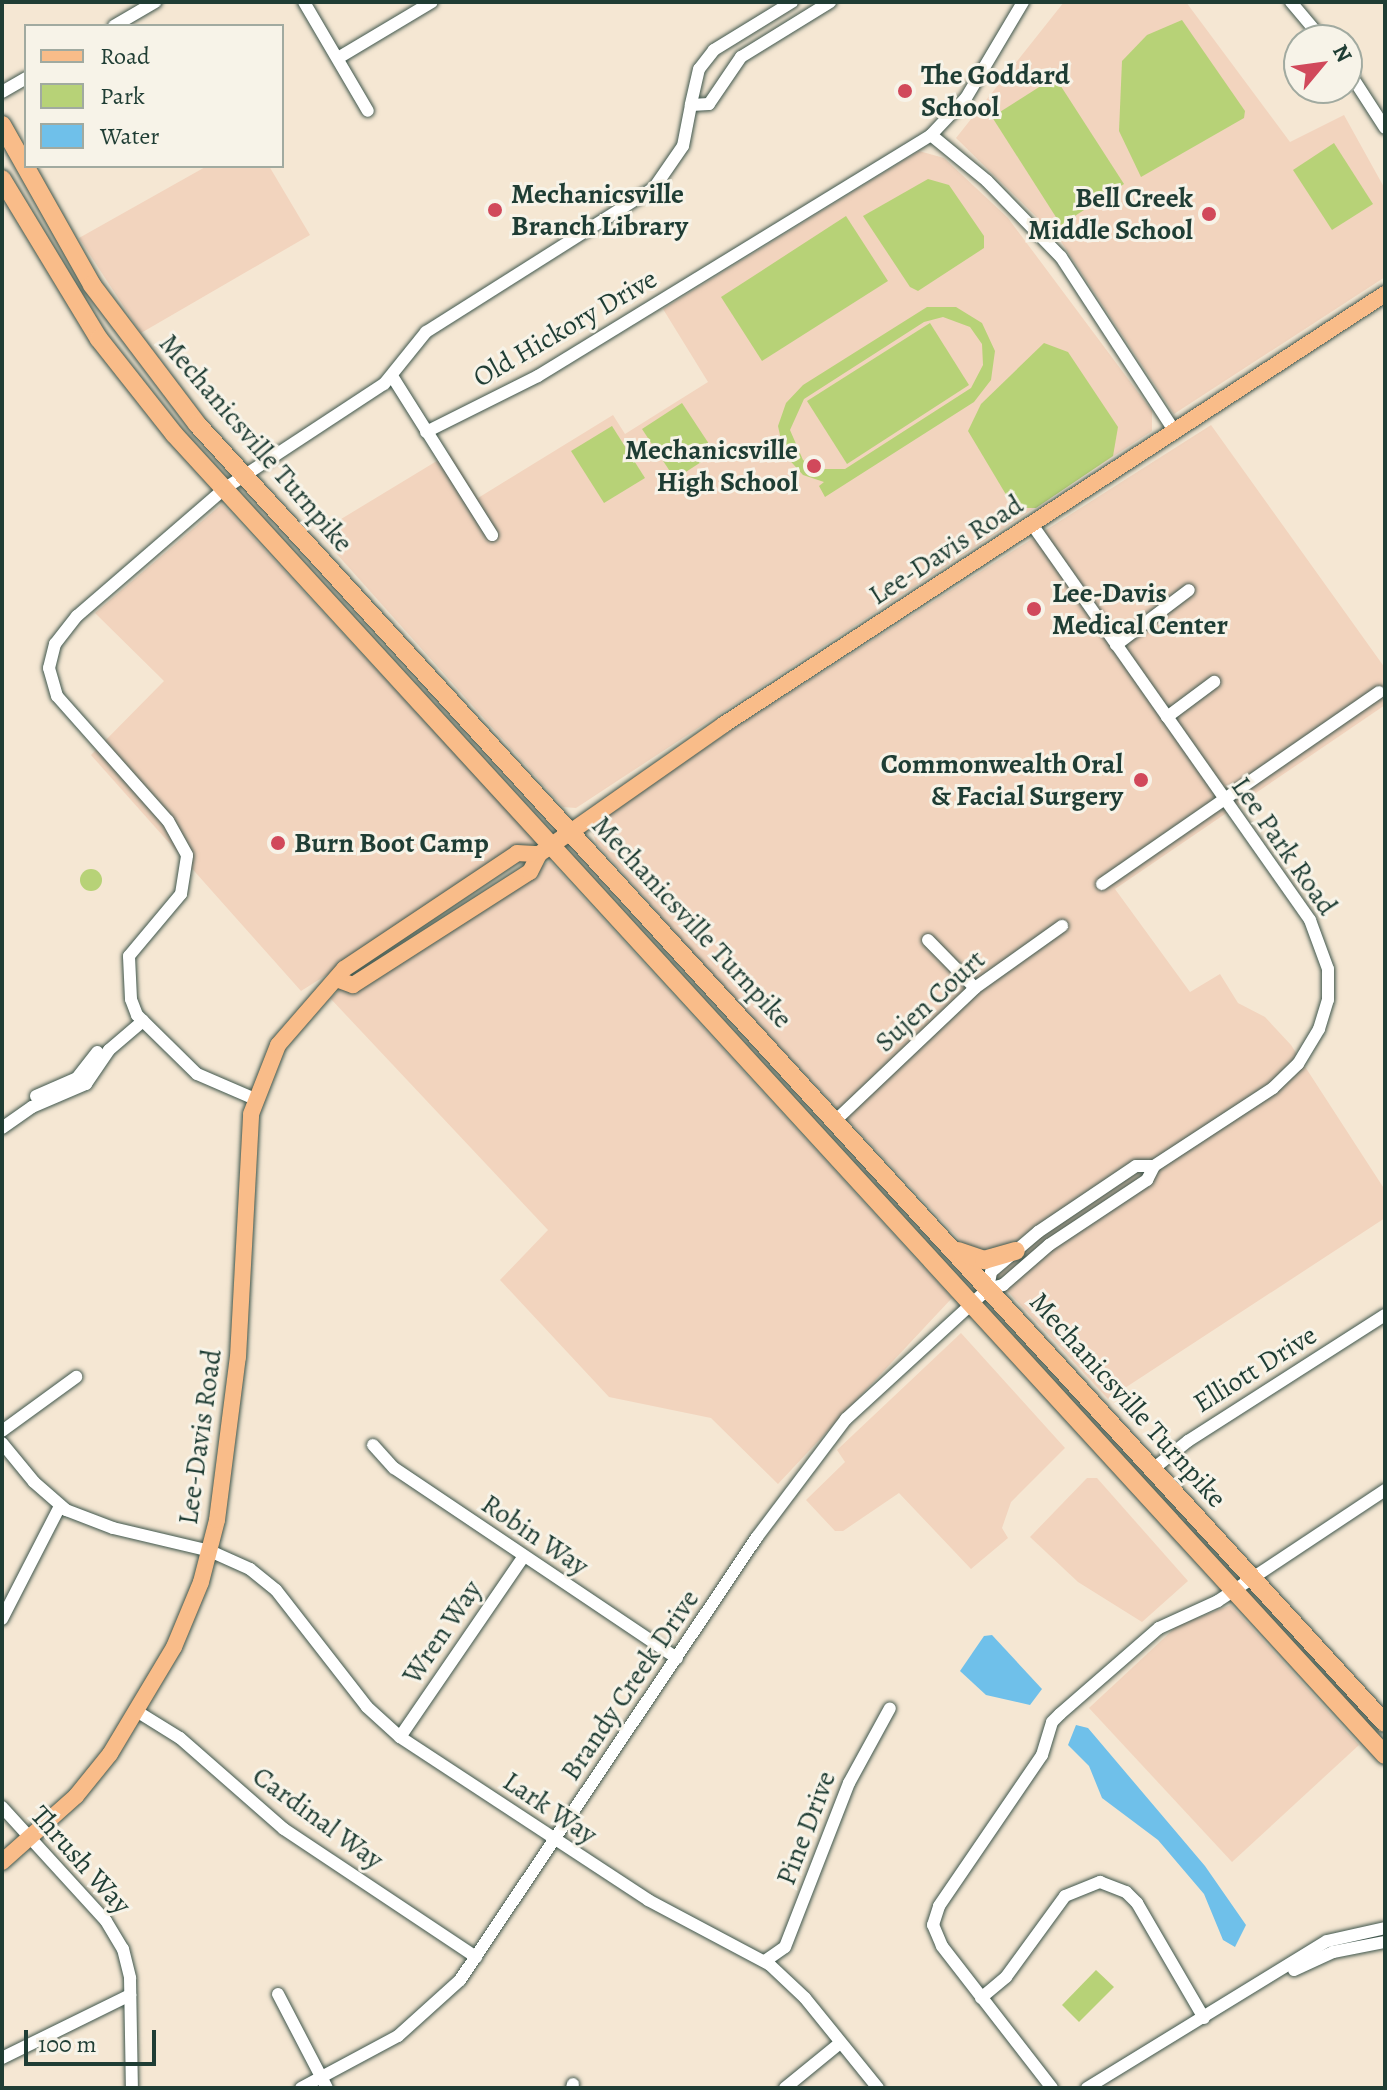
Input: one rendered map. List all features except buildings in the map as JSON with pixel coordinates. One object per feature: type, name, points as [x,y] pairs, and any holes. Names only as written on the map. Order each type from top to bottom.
[{"type":"highway","name":"Mechanicsville Turnpike","points":[[2,125],[24,163]]},
{"type":"highway","name":"Mechanicsville Turnpike","points":[[27,168],[115,319],[243,474],[1385,1723]]},
{"type":"highway","name":"Mechanicsville Turnpike","points":[[2,179],[99,339],[224,489],[546,849],[971,1303],[1385,1755]]},
{"type":"highway","points":[[947,1244],[984,1260],[1016,1251]]},
{"type":"main road","name":"Lee-Davis Road","points":[[339,980],[353,985],[530,872],[546,849],[570,831],[1385,294]]},
{"type":"main road","name":"Lee-Davis Road","points":[[2,1862],[30,1839],[96,1773],[138,1712],[184,1628],[210,1551],[243,1307],[246,1167],[255,1099],[289,1028],[339,980],[344,969],[447,903],[517,853],[546,849]]},
{"type":"main road","points":[[409,949],[412,937],[447,903]]},
{"type":"street","points":[[117,24],[155,2]]},
{"type":"street","points":[[304,2],[368,111]]},
{"type":"street","points":[[338,58],[432,2]]},
{"type":"street","points":[[255,1099],[197,1074],[140,1018],[126,967],[134,945],[181,894],[187,855],[168,821],[69,714],[49,668],[55,644],[77,616],[224,489],[392,376],[426,332],[654,188],[675,164],[699,69],[714,50],[792,2]]},
{"type":"street","points":[[691,105],[709,104],[741,57],[830,2]]},
{"type":"street","name":"Old Hickory Drive","points":[[426,432],[538,376],[931,135],[961,105],[1023,2]]},
{"type":"street","points":[[1291,2],[1310,24]]},
{"type":"street","points":[[2,92],[24,79]]},
{"type":"street","points":[[1363,94],[1385,128]]},
{"type":"street","points":[[931,135],[987,181],[1061,257],[1175,432]]},
{"type":"street","points":[[392,376],[492,535]]},
{"type":"street","points":[[359,400],[392,394],[407,402]]},
{"type":"street","name":"Lee Park Road","points":[[1032,525],[1317,934],[1328,969],[1328,1000],[1310,1048],[1286,1077],[1154,1166],[1147,1180],[1049,1245],[1003,1285],[988,1289],[991,1272],[1016,1251],[1136,1166],[1154,1166]]},
{"type":"street","points":[[1116,645],[1181,601],[1189,590]]},
{"type":"street","points":[[1167,717],[1214,682]]},
{"type":"street","points":[[1102,884],[1379,692]]},
{"type":"street","name":"Sujen Court","points":[[836,1120],[975,988],[1062,926]]},
{"type":"street","points":[[928,940],[975,988]]},
{"type":"street","points":[[2,1120],[36,1096],[77,1078],[140,1018]]},
{"type":"street","points":[[2,1128],[40,1103],[86,1084],[109,1050],[140,1018]]},
{"type":"street","name":"Brandy Creek Drive","points":[[301,2088],[324,2082],[416,2023],[446,1997],[824,1445],[988,1289]]},
{"type":"street","name":"Elliott Drive","points":[[1153,1469],[1188,1441],[1385,1315]]},
{"type":"street","points":[[2,1431],[76,1377]]},
{"type":"street","points":[[2,1443],[60,1506],[2,1619]]},
{"type":"street","name":"Robin Way","points":[[373,1445],[394,1468],[677,1658]]},
{"type":"street","points":[[1052,2088],[936,1935],[937,1912],[1042,1755],[1052,1722],[1159,1628],[1205,1609],[1385,1490]]},
{"type":"street","name":"Lark Way","points":[[60,1506],[113,1528],[210,1551],[250,1569],[276,1590],[367,1707],[400,1737],[648,1900],[765,1961],[793,1985],[878,2088]]},
{"type":"street","name":"Wren Way","points":[[400,1737],[524,1556]]},
{"type":"street","name":"Pine Drive","points":[[765,1961],[785,1947],[849,1783],[890,1708]]},
{"type":"street","name":"Cardinal Way","points":[[138,1712],[180,1738],[284,1829],[476,1957]]},
{"type":"street","name":"Thrush Way","points":[[2,1807],[115,1933],[127,1963],[132,2088]]},
{"type":"street","points":[[981,1998],[1006,1977],[1065,1896],[1100,1882],[1126,1892],[1137,1903],[1204,2018]]},
{"type":"street","points":[[1087,2088],[1107,2083],[1327,1941],[1385,1928]]},
{"type":"street","points":[[1248,1992],[1333,1952],[1385,1942]]},
{"type":"street","points":[[278,1994],[324,2082]]},
{"type":"street","points":[[2,2058],[130,1995]]},
{"type":"street","points":[[785,2088],[840,2043]]},
{"type":"shaded area","name":"Bell Creek Middle School","points":[[1064,2],[1186,2],[1290,142],[1344,115],[1385,189],[1385,277],[1174,414],[1060,240],[956,138]]},
{"type":"shaded area","name":"Mechanicsville High School","points":[[919,151],[944,158],[1008,218],[1152,411],[1152,431],[576,808],[563,807],[318,533],[450,453],[478,498],[613,415],[625,434],[708,382],[663,309]]},
{"type":"shaded area","points":[[203,168],[270,168],[310,235],[141,333],[79,238]]},
{"type":"shaded area","points":[[1211,425],[1385,668],[1385,705],[1115,889],[1190,992],[1220,974],[1238,1003],[1265,1017],[1291,1045],[1385,1190],[1385,1218],[1108,1399],[712,974],[596,843],[593,833],[598,820],[730,731]]},
{"type":"shaded area","points":[[222,504],[537,842],[301,991],[91,755],[164,681],[95,613]]},
{"type":"shaded area","points":[[550,861],[952,1298],[778,1484],[711,1418],[609,1397],[500,1280],[548,1230],[330,998],[364,969]]},
{"type":"shaded area","points":[[961,1333],[1065,1448],[1011,1502],[1002,1528],[1008,1538],[971,1569],[899,1493],[843,1531],[835,1531],[806,1500],[845,1462],[837,1450]]},
{"type":"shaded area","points":[[1087,1478],[1097,1478],[1188,1581],[1142,1622],[1078,1582],[1030,1537]]},
{"type":"shaded area","points":[[1231,1605],[1359,1745],[1232,1862],[1089,1708],[1177,1626]]},
{"type":"green space","points":[[1182,20],[1245,111],[1244,118],[1141,177],[1119,131],[1122,61],[1147,35]]},
{"type":"green space","points":[[1055,77],[1124,184],[1061,225],[992,117]]},
{"type":"green space","points":[[1334,143],[1373,204],[1332,230],[1293,170]]},
{"type":"green space","points":[[928,179],[949,185],[984,236],[984,248],[918,291],[910,287],[863,216]]},
{"type":"green space","points":[[846,216],[888,281],[762,361],[721,297]]},
{"type":"green space","points":[[927,307],[956,307],[982,323],[995,351],[991,380],[974,402],[825,497],[819,486],[824,482],[803,475],[784,454],[778,426],[786,403],[803,385]],"holes":[[[943,317],[970,327],[982,344],[983,365],[971,388],[845,469],[819,469],[803,460],[790,430],[804,399],[924,322]]]},
{"type":"green space","points":[[930,323],[969,385],[847,464],[807,401]]},
{"type":"green space","points":[[1044,343],[1068,352],[1118,427],[1113,456],[1036,508],[1014,508],[968,431],[981,404]]},
{"type":"green space","points":[[682,403],[715,453],[675,479],[642,429]]},
{"type":"green space","points":[[612,426],[645,478],[604,503],[571,451]]},
{"type":"green space","points":[[91,869],[99,872],[102,880],[99,888],[91,891],[83,888],[80,880],[83,872]]},
{"type":"green space","points":[[1096,1970],[1114,1987],[1079,2022],[1062,2005]]},
{"type":"water","points":[[992,1635],[1042,1689],[1030,1705],[986,1695],[960,1671],[984,1636]]},
{"type":"water","points":[[1076,1725],[1088,1728],[1205,1866],[1246,1925],[1235,1947],[1223,1940],[1204,1894],[1158,1840],[1102,1798],[1089,1766],[1068,1745]]},
{"type":"place","name":"The Goddard School","points":[[905,91]]},
{"type":"place","name":"Mechanicsville Branch Library","points":[[495,210]]},
{"type":"place","name":"Bell Creek Middle School","points":[[1209,214]]},
{"type":"place","name":"Mechanicsville High School","points":[[814,466]]},
{"type":"place","name":"Lee-Davis Medical Center","points":[[1034,609]]},
{"type":"place","name":"Commonwealth Oral & Facial Surgery","points":[[1141,780]]},
{"type":"place","name":"Burn Boot Camp","points":[[278,843]]}]
